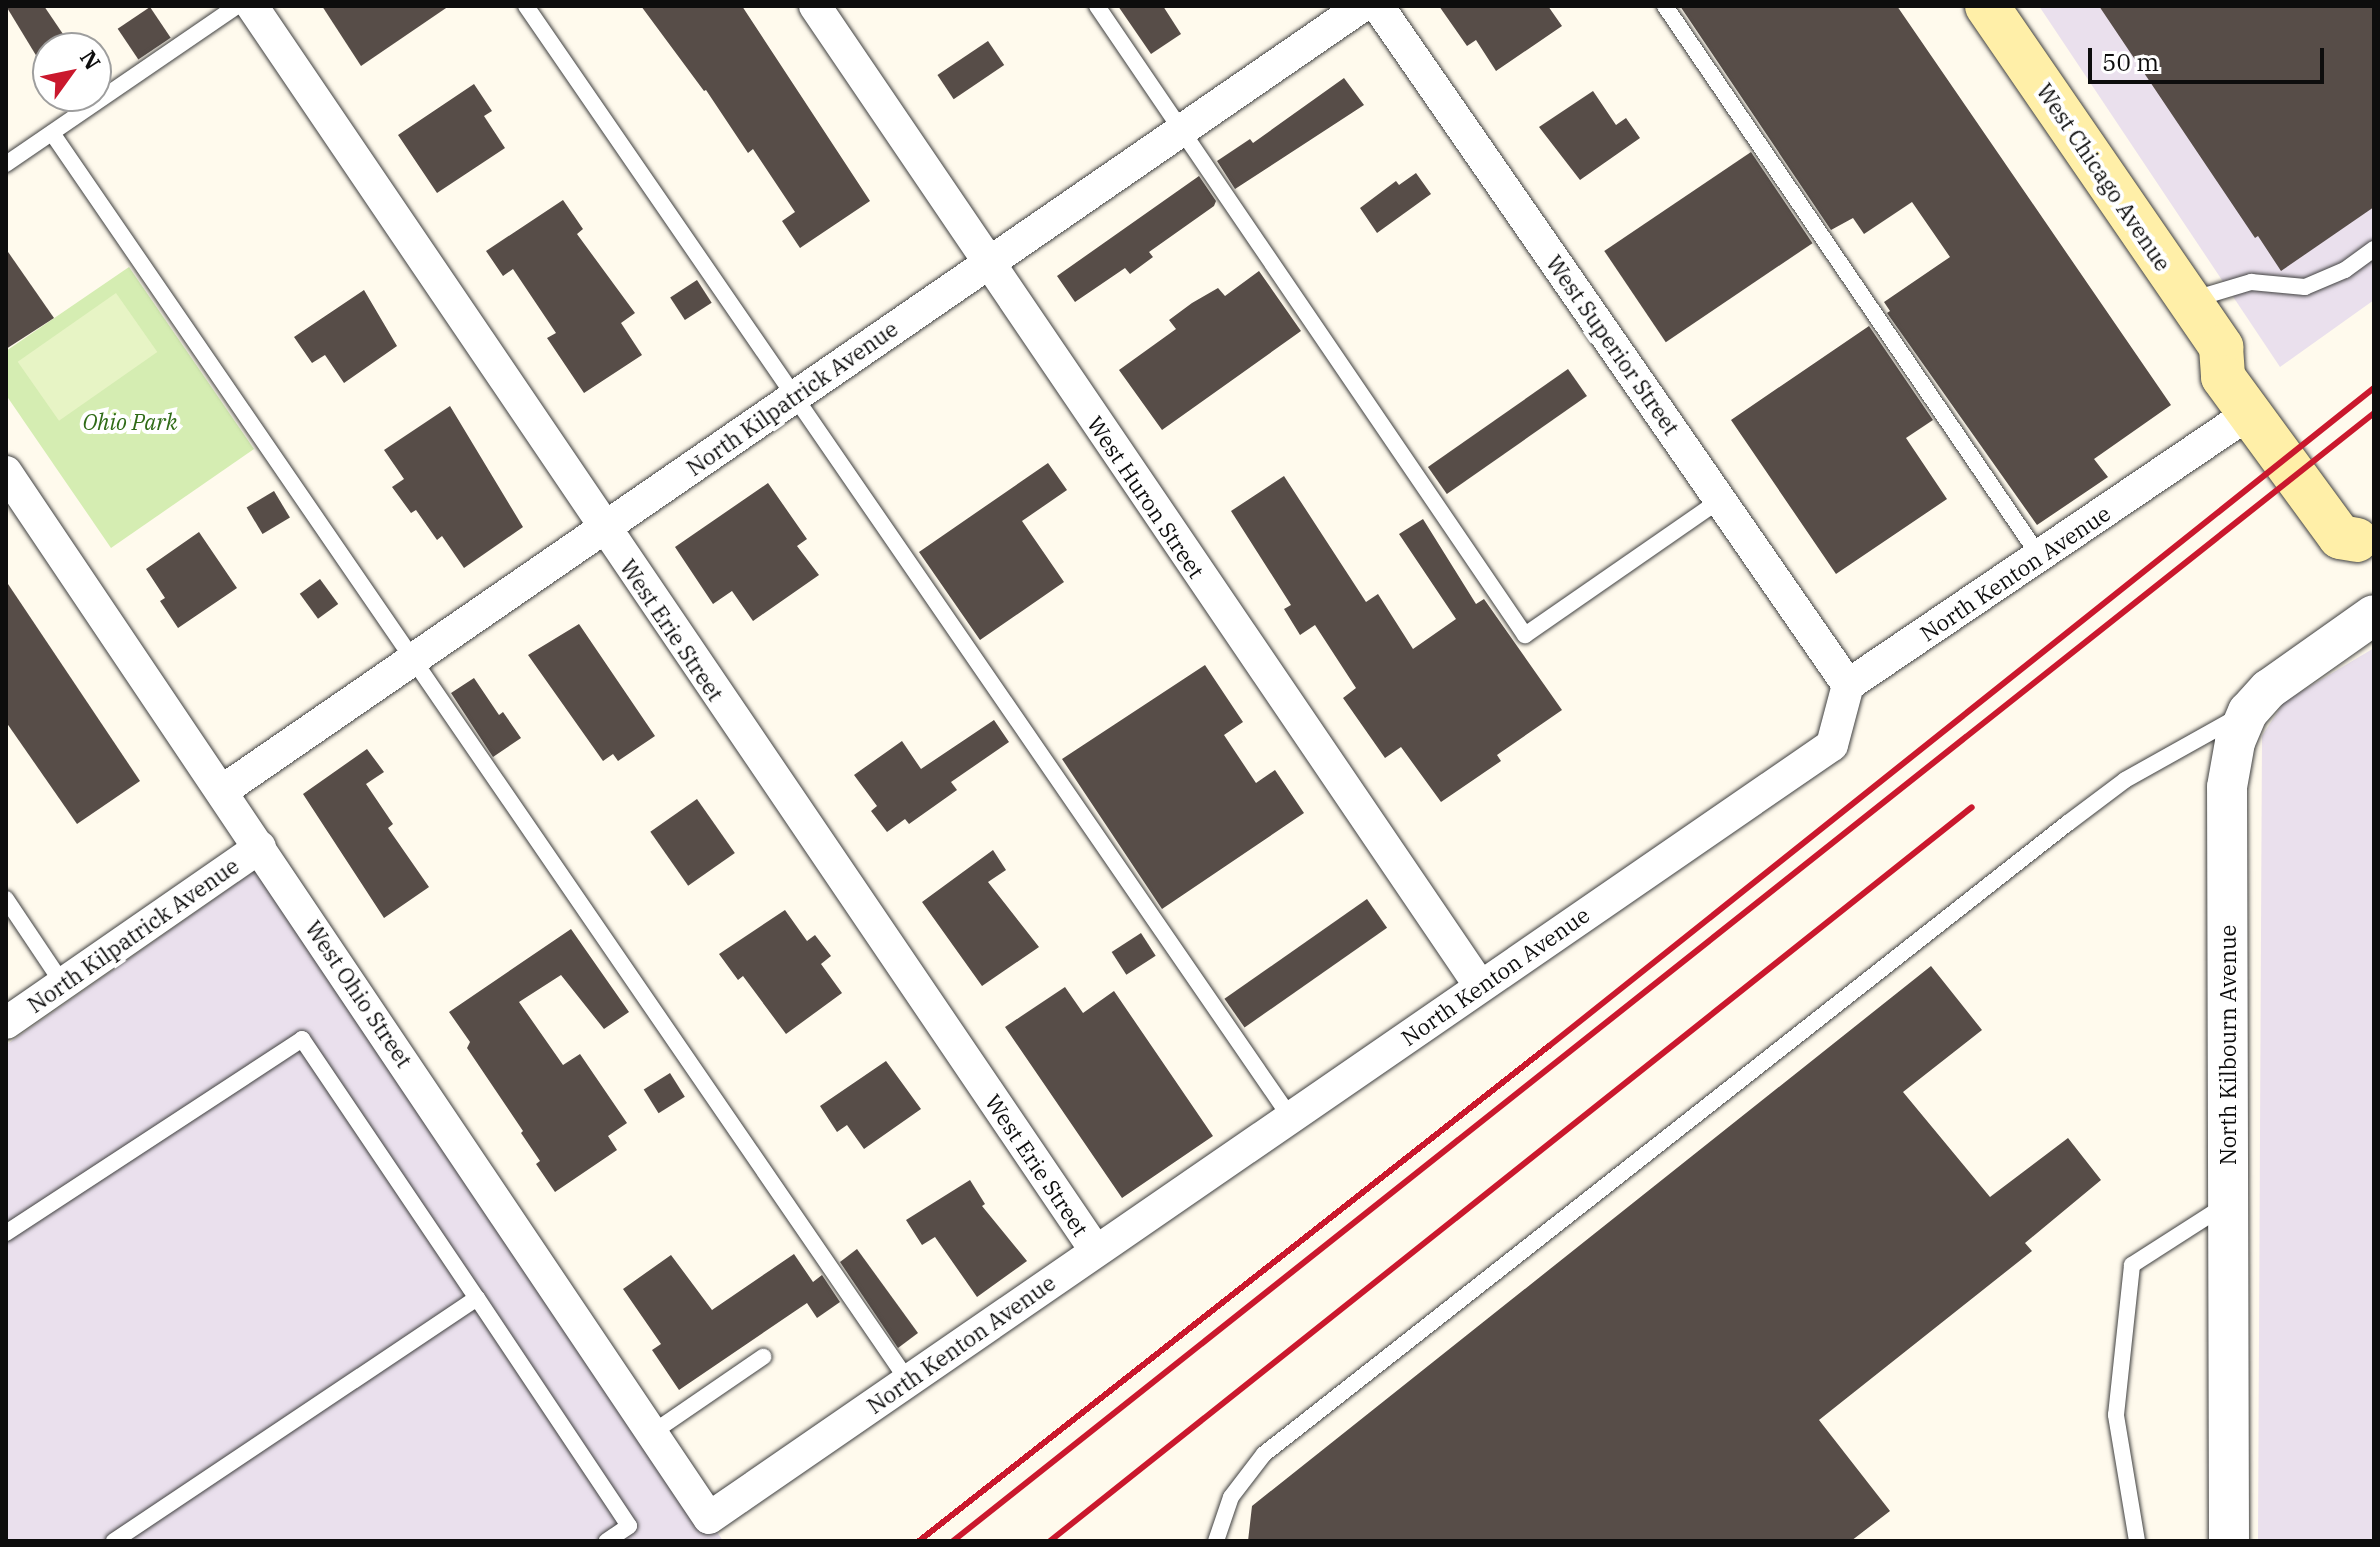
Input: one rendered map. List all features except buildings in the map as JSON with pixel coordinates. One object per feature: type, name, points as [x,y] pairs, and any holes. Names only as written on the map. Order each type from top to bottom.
[{"type":"main road","name":"West Chicago Avenue","points":[[1987,6],[2221,347],[2223,377],[2340,537],[2366,552]]},
{"type":"main road","name":"West Chicago Avenue","points":[[2221,347],[2244,354],[2359,521],[2366,552]]},
{"type":"street","name":"West Erie Street","points":[[252,6],[1096,1251]]},
{"type":"street","name":"West Huron Street","points":[[815,6],[1480,986]]},
{"type":"street","name":"North Kilpatrick Avenue","points":[[222,791],[1362,6]]},
{"type":"street","name":"West Superior Street","points":[[1378,6],[1848,685]]},
{"type":"street","name":"North Kenton Avenue","points":[[709,1518],[1832,745],[1848,685],[2249,414]]},
{"type":"street","name":"West Ohio Street","points":[[6,472],[709,1518]]},
{"type":"street","name":"North Kilbourn Avenue","points":[[2229,1541],[2227,787],[2235,742],[2248,712],[2269,689],[2374,615]]},
{"type":"street","name":"North Kilpatrick Avenue","points":[[6,1023],[260,847]]},
{"type":"lane","points":[[6,164],[237,6]]},
{"type":"lane","points":[[526,6],[1290,1117]]},
{"type":"lane","points":[[1097,6],[1525,635],[1720,500]]},
{"type":"lane","points":[[1665,6],[2040,557]]},
{"type":"lane","points":[[52,133],[908,1381]]},
{"type":"lane","points":[[2189,301],[2251,282],[2305,287],[2345,270],[2374,249]]},
{"type":"lane","points":[[1216,1541],[1231,1497],[1264,1454],[2125,780],[2248,712]]},
{"type":"lane","points":[[6,899],[63,984]]},
{"type":"lane","points":[[6,1233],[302,1039],[629,1526],[607,1541]]},
{"type":"lane","points":[[2137,1541],[2116,1415],[2132,1265],[2228,1203]]},
{"type":"lane","points":[[114,1541],[477,1298]]},
{"type":"lane","points":[[652,1433],[763,1357]]},
{"type":"shaded area","points":[[2039,6],[2374,6],[2374,300],[2280,367]]},
{"type":"shaded area","points":[[2374,648],[2374,1541],[2258,1541],[2262,736],[2284,702]]},
{"type":"shaded area","points":[[257,869],[658,1442],[723,1541],[6,1541],[6,1045]]},
{"type":"green space","name":"Ohio Park","points":[[129,267],[254,449],[111,548],[6,395],[6,351]]},
{"type":"green space","points":[[116,293],[157,352],[59,421],[18,362]]},
{"type":"railway","points":[[919,1541],[1549,1046],[2374,388]]},
{"type":"railway","points":[[953,1541],[2374,413]]},
{"type":"railway","points":[[1050,1541],[1972,807]]}]
